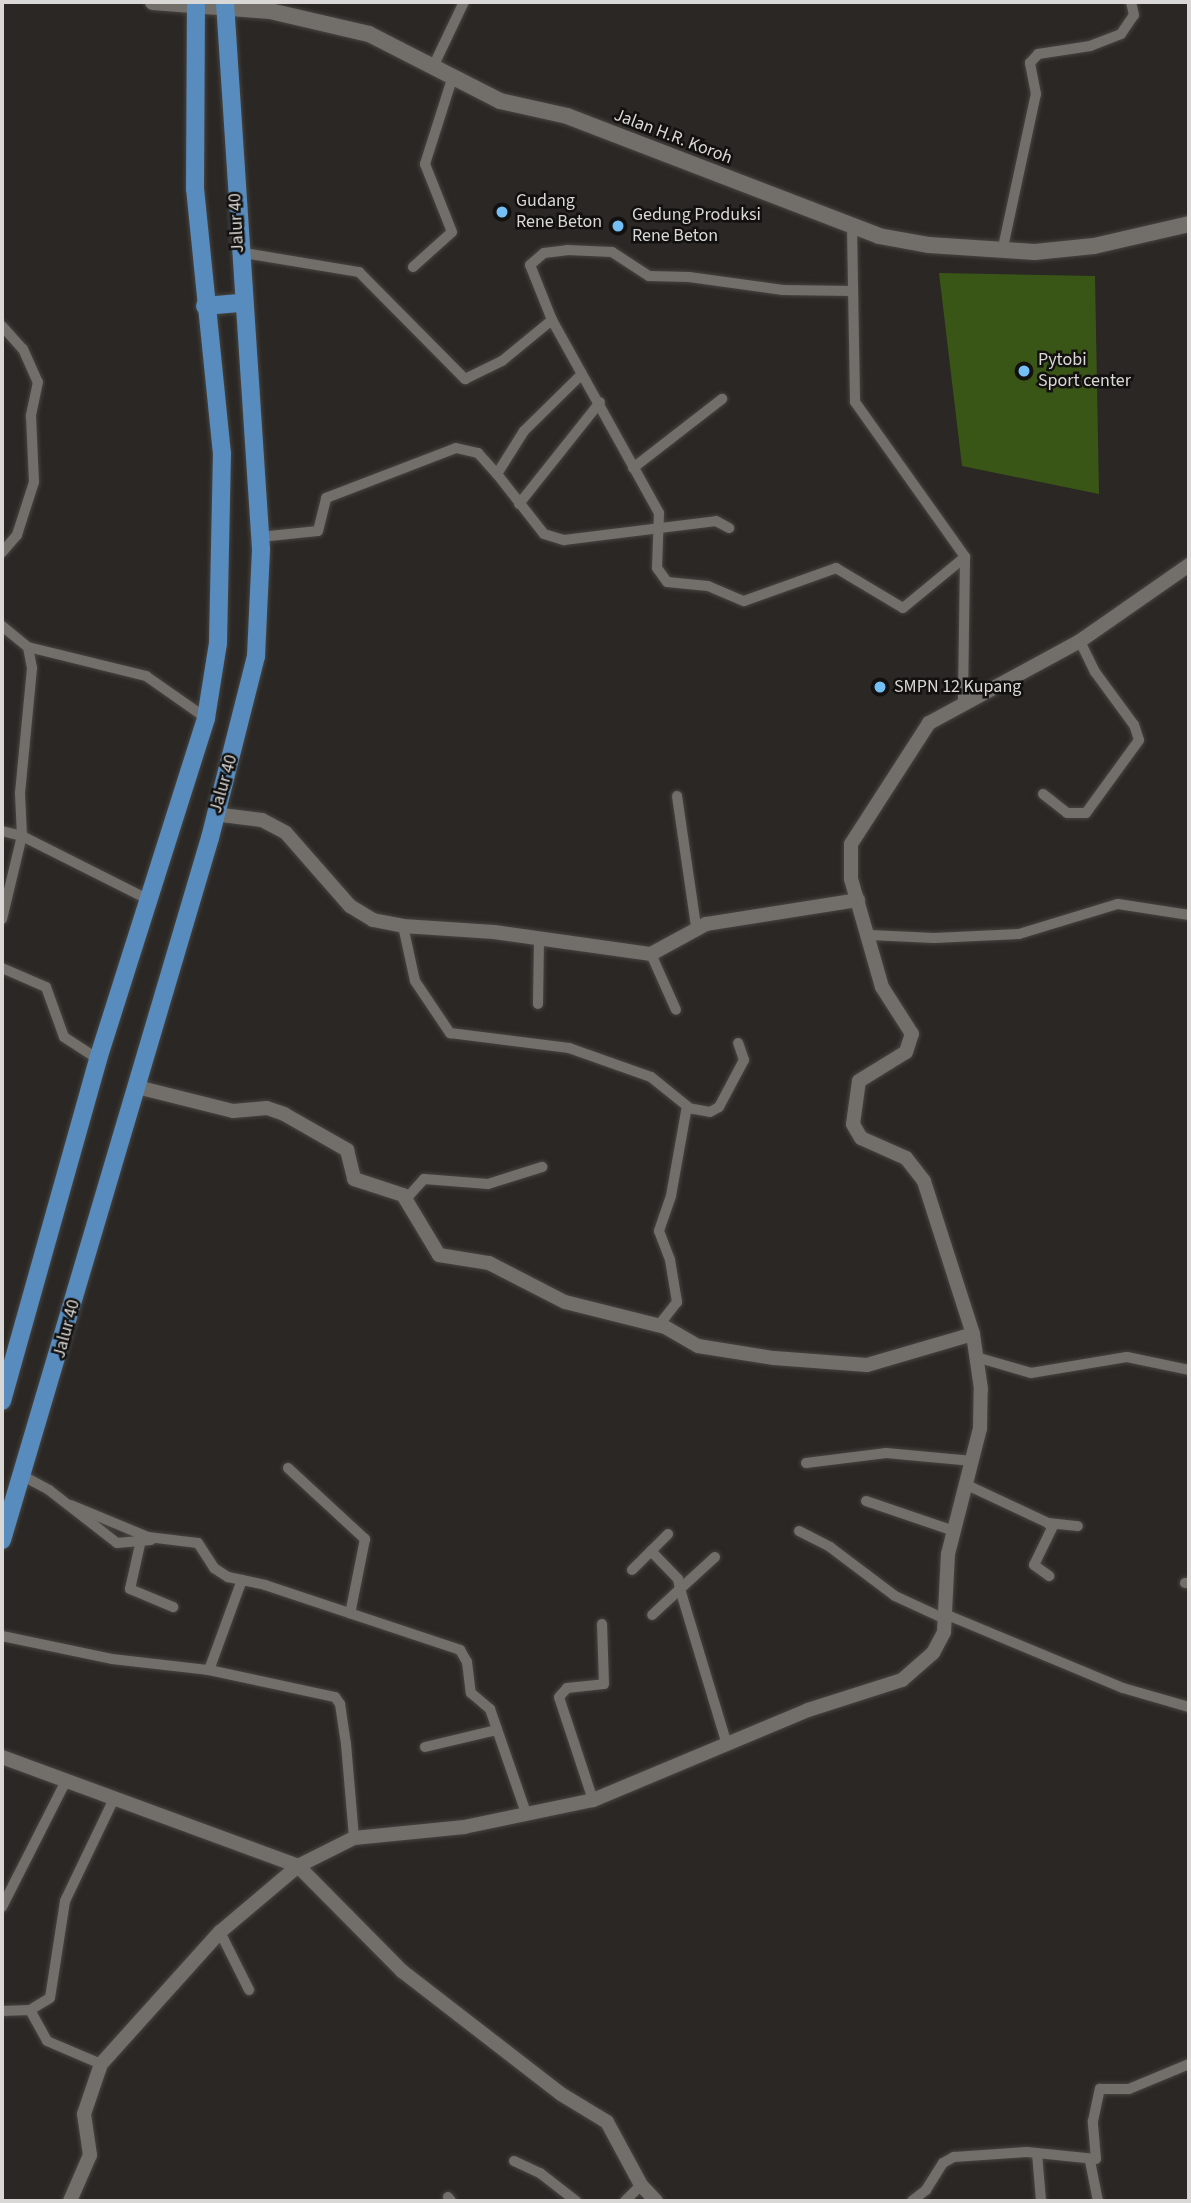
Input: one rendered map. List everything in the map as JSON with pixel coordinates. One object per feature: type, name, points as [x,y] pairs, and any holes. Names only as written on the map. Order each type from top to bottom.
[{"type":"highway","points":[[2,1401],[98,1059],[146,899],[205,718],[218,643],[223,515],[222,454],[195,189],[196,3]]},
{"type":"highway","name":"Jalur 40","points":[[2,1540],[137,1087],[215,814],[256,656],[260,537],[238,253],[225,4]]},
{"type":"highway","points":[[205,306],[242,303]]},
{"type":"main road","name":"Jalan H.R. Koroh","points":[[153,2],[225,4],[270,11],[369,34],[432,69],[500,101],[567,116],[852,227],[908,242],[1002,252],[1094,246],[1189,224]]},
{"type":"street","points":[[432,69],[464,2]]},
{"type":"street","points":[[1002,252],[1036,94],[1030,63],[1038,54],[1090,46],[1121,34],[1134,15],[1131,2]]},
{"type":"street","points":[[413,267],[452,232],[425,164],[452,79]]},
{"type":"street","points":[[852,227],[855,402],[965,557],[963,704]]},
{"type":"street","points":[[852,291],[783,290],[689,277],[649,276],[612,252],[567,250],[544,253],[530,265],[552,320],[600,402],[634,468],[648,488],[661,527],[657,559],[662,579],[708,586],[744,601],[836,568],[888,601],[909,607],[965,557]]},
{"type":"street","points":[[238,253],[359,272],[465,379],[502,361],[552,320]]},
{"type":"street","points":[[2,326],[23,349],[38,382],[32,416],[34,482],[17,535],[2,552]]},
{"type":"street","points":[[497,474],[524,431],[582,374]]},
{"type":"street","points":[[634,468],[722,399]]},
{"type":"street","points":[[519,504],[600,402]]},
{"type":"street","points":[[260,537],[318,531],[326,498],[456,448],[478,453],[519,504],[553,539],[583,540],[716,521],[729,528]]},
{"type":"street","points":[[70,2201],[90,2155],[84,2114],[102,2064],[220,1932],[298,1866],[354,1838],[402,1836],[593,1800],[808,1710],[912,1674],[933,1653],[945,1617],[948,1554],[973,1461],[982,1409],[973,1334],[924,1181],[906,1158],[861,1139],[853,1124],[859,1081],[906,1052],[912,1043],[911,1026],[882,987],[870,935],[851,879],[853,836],[929,723],[1080,641],[1189,565]]},
{"type":"street","points":[[2,626],[28,647],[146,676],[205,718]]},
{"type":"street","points":[[1042,794],[1067,813],[1086,813],[1139,740],[1135,725],[1096,672],[1080,641]]},
{"type":"street","points":[[2,919],[22,836],[20,793],[32,668],[28,647]]},
{"type":"street","points":[[677,796],[696,927]]},
{"type":"street","points":[[215,814],[262,820],[286,833],[350,906],[373,920],[403,926],[494,932],[651,954],[696,927],[858,900]]},
{"type":"street","points":[[2,831],[22,836],[146,899]]},
{"type":"street","points":[[870,935],[1005,935],[1118,904],[1189,915]]},
{"type":"street","points":[[403,926],[415,981],[450,1033],[569,1048],[651,1077],[688,1108],[710,1112],[719,1107],[744,1060],[738,1043]]},
{"type":"street","points":[[538,1004],[539,940]]},
{"type":"street","points":[[651,954],[676,1010]]},
{"type":"street","points":[[2,968],[46,987],[62,1033],[98,1059]]},
{"type":"street","points":[[137,1087],[233,1111],[267,1108],[284,1114],[347,1150],[354,1179],[393,1190],[407,1199],[441,1256],[478,1259],[565,1302],[659,1325],[698,1346],[774,1358],[867,1365],[973,1334]]},
{"type":"street","points":[[659,1325],[677,1302],[670,1260],[659,1231],[671,1196],[679,1134],[688,1108]]},
{"type":"street","points":[[407,1199],[424,1179],[488,1184],[542,1167]]},
{"type":"street","points":[[976,1357],[1031,1373],[1127,1357],[1189,1370]]},
{"type":"street","points":[[806,1463],[886,1453],[973,1461]]},
{"type":"street","points":[[288,1468],[365,1539],[350,1614]]},
{"type":"street","points":[[23,1476],[71,1505],[148,1538],[198,1543],[214,1569],[460,1650],[467,1662],[471,1693],[489,1707],[526,1813]]},
{"type":"street","points":[[967,1485],[1048,1523],[1078,1526]]},
{"type":"street","points":[[866,1500],[954,1531]]},
{"type":"street","points":[[71,1505],[117,1543],[171,1540]]},
{"type":"street","points":[[1048,1523],[1052,1528],[1034,1565],[1049,1576]]},
{"type":"street","points":[[799,1531],[830,1547],[895,1596],[1123,1688],[1189,1707]]},
{"type":"street","points":[[632,1570],[668,1534]]},
{"type":"street","points":[[141,1541],[130,1589],[173,1607]]},
{"type":"street","points":[[651,1551],[678,1579],[727,1745]]},
{"type":"street","points":[[652,1615],[715,1557]]},
{"type":"street","points":[[209,1670],[242,1580]]},
{"type":"street","points":[[593,1800],[559,1697],[567,1688],[604,1684],[602,1624]]},
{"type":"street","points":[[2,1636],[112,1659],[209,1670],[337,1699],[354,1838]]},
{"type":"street","points":[[425,1746],[497,1730]]},
{"type":"street","points":[[2,1757],[113,1801],[298,1866],[402,1971],[561,2094],[607,2122],[642,2185],[656,2201]]},
{"type":"street","points":[[2,1907],[66,1781]]},
{"type":"street","points":[[2,2011],[30,2010],[50,1998],[65,1901],[113,1801]]},
{"type":"street","points":[[220,1932],[249,1990]]},
{"type":"street","points":[[30,2010],[47,2041],[102,2064]]},
{"type":"street","points":[[912,2201],[948,2159],[1037,2153],[1090,2161],[1099,2154],[1093,2122],[1100,2089],[1129,2089],[1189,2064]]},
{"type":"street","points":[[1037,2153],[1041,2201]]},
{"type":"street","points":[[514,2161],[540,2173],[576,2201]]},
{"type":"street","points":[[1090,2161],[1098,2201]]},
{"type":"street","points":[[625,2201],[642,2185]]},
{"type":"green space","name":"Pytobi Sport center","points":[[939,273],[1095,276],[1099,494],[962,466]]},
{"type":"place","name":"Gudang Rene Beton","points":[[502,212]]},
{"type":"place","name":"Gedung Produksi Rene Beton","points":[[618,226]]},
{"type":"place","name":"Pytobi Sport center","points":[[1024,371]]},
{"type":"place","name":"SMPN 12 Kupang","points":[[880,687]]}]
